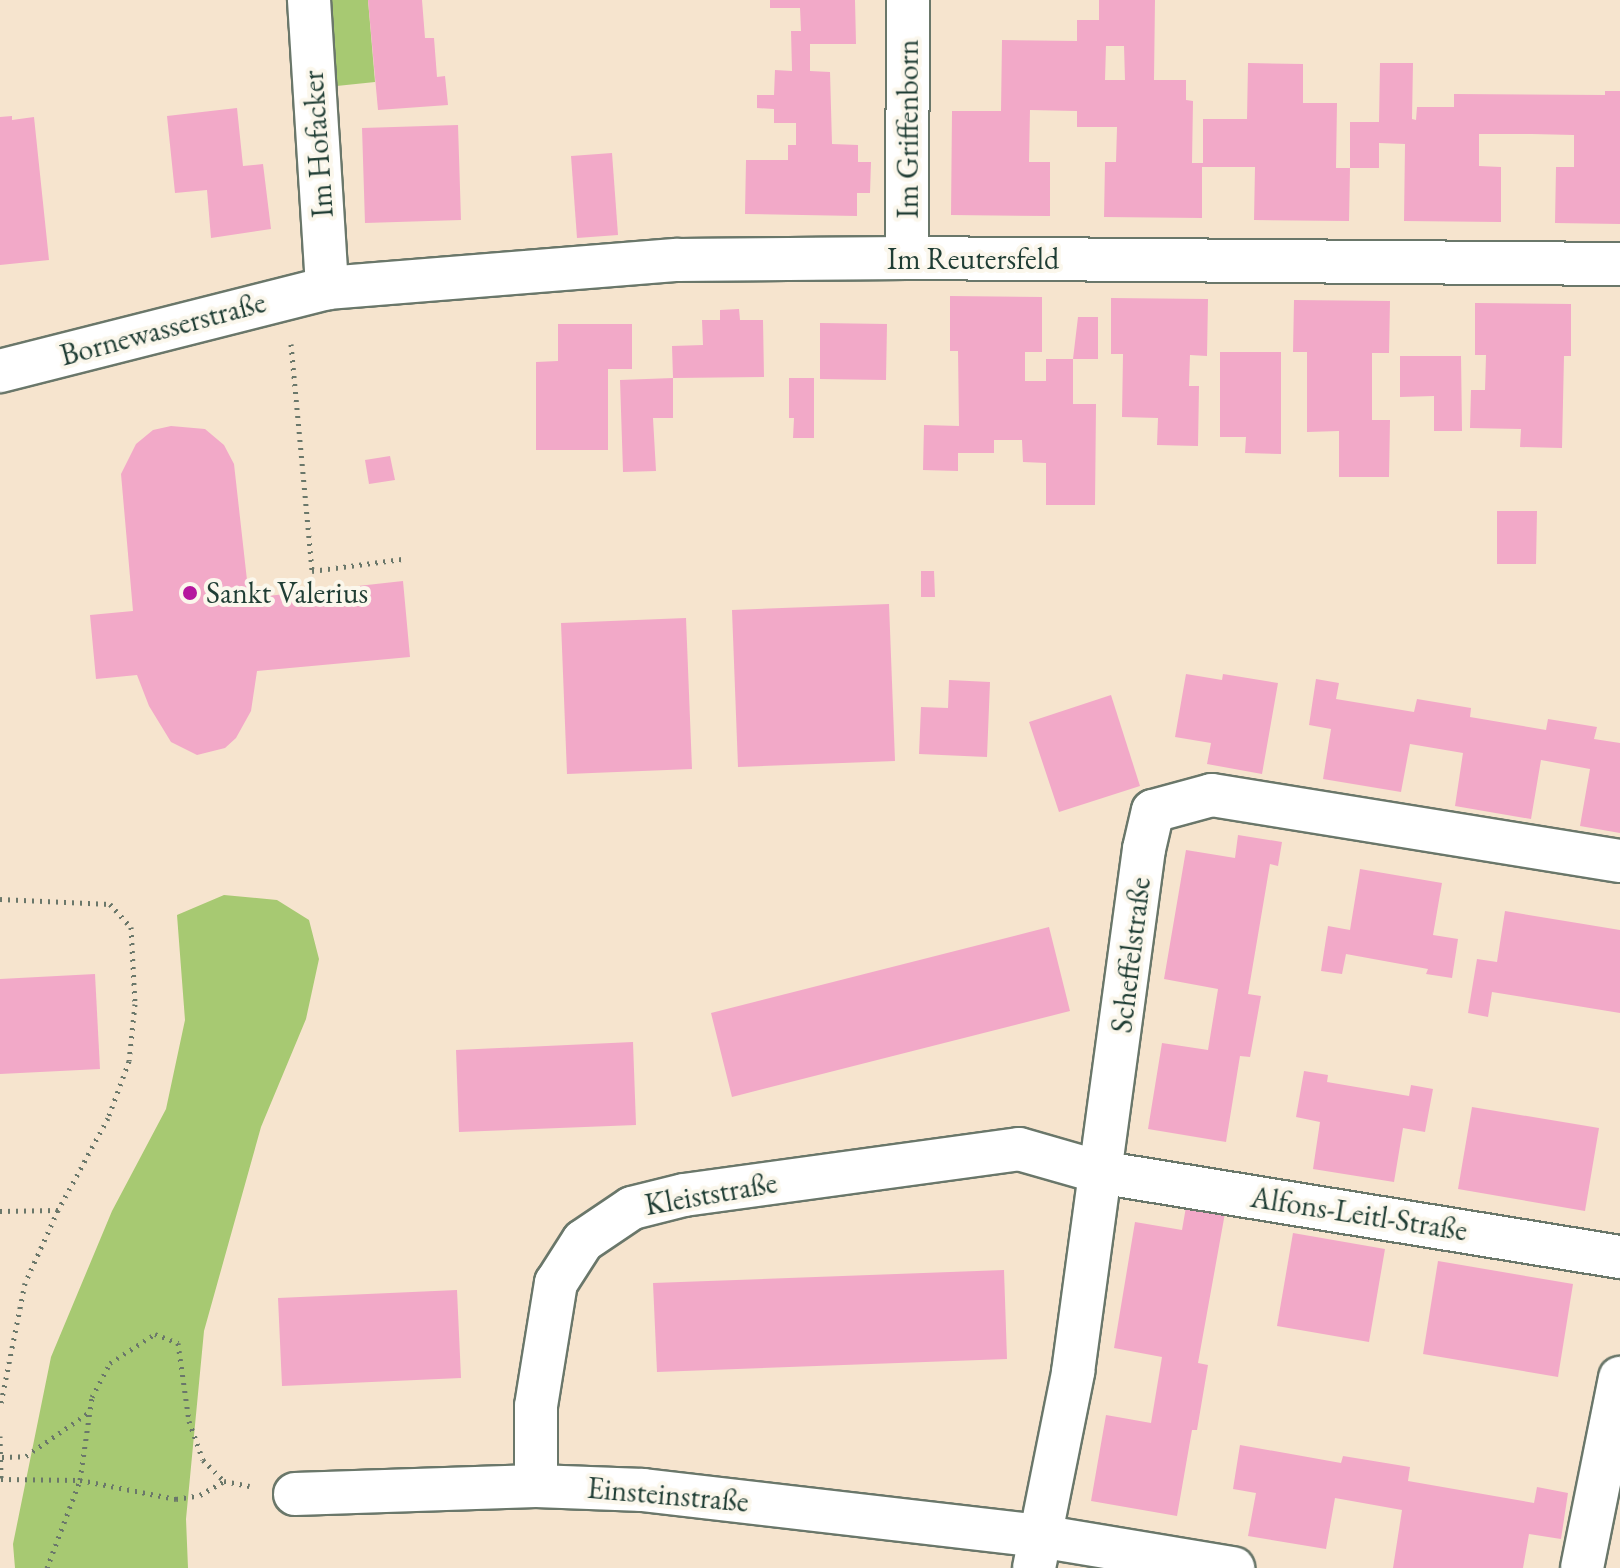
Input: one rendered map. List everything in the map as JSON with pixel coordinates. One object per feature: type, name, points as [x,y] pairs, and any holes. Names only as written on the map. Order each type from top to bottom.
[{"type":"street","name":"Im Hofacker","points":[[309,0],[327,288]]},
{"type":"street","name":"Im Griffenborn","points":[[907,258],[908,0]]},
{"type":"street","name":"Im Reutersfeld","points":[[327,288],[678,260],[907,258],[1620,264]]},
{"type":"street","name":"Bornewasserstraße","points":[[0,371],[327,288]]},
{"type":"street","name":"Scheffelstraße","points":[[1037,1552],[1073,1372],[1144,849],[1153,811],[1212,795],[1620,861]]},
{"type":"street","name":"Kleiststraße","points":[[536,1486],[536,1406],[556,1283],[583,1241],[632,1208],[684,1195],[1019,1149],[1099,1172]]},
{"type":"street","name":"Alfons-Leitl-Straße","points":[[1099,1172],[1620,1257]]},
{"type":"street","points":[[1582,1568],[1620,1378]]},
{"type":"street","name":"Einsteinstraße","points":[[295,1494],[536,1486],[643,1490],[1037,1552],[1233,1568]]},
{"type":"path","points":[[287,296],[312,571],[402,559]]},
{"type":"path","points":[[0,899],[110,904],[131,927],[135,1004],[129,1061],[108,1118],[58,1210],[25,1283],[0,1408]]},
{"type":"path","points":[[0,1211],[58,1210]]},
{"type":"path","points":[[0,1436],[0,1479],[80,1480],[176,1499],[200,1495],[224,1481],[203,1460],[189,1421],[178,1343],[155,1334],[110,1363],[92,1397],[80,1480],[47,1568]]},
{"type":"path","points":[[2,1457],[26,1456],[89,1413]]},
{"type":"green space","points":[[321,0],[368,0],[375,82],[327,87]]},
{"type":"green space","points":[[224,895],[277,900],[309,920],[319,959],[306,1019],[261,1127],[204,1331],[186,1519],[188,1568],[15,1568],[13,1544],[51,1357],[112,1211],[166,1109],[185,1020],[177,915]]},
{"type":"building","points":[[368,0],[422,0],[425,38],[434,38],[437,77],[445,76],[448,105],[378,110]]},
{"type":"building","points":[[770,0],[855,0],[856,44],[810,44],[810,71],[830,72],[832,144],[858,145],[858,162],[871,162],[870,193],[857,193],[857,216],[745,214],[746,160],[788,160],[788,145],[796,145],[796,123],[774,123],[774,109],[757,108],[757,95],[774,95],[775,70],[792,71],[791,31],[801,31],[800,8],[770,8]]},
{"type":"building","points":[[1099,0],[1155,0],[1154,80],[1186,80],[1186,100],[1193,101],[1192,163],[1203,163],[1203,119],[1247,119],[1248,63],[1303,64],[1303,103],[1337,103],[1336,168],[1350,168],[1349,221],[1254,220],[1255,167],[1202,167],[1202,218],[1104,217],[1105,162],[1116,162],[1117,127],[1077,127],[1077,111],[1030,110],[1029,162],[1050,162],[1050,216],[951,215],[952,111],[1001,111],[1002,40],[1077,41],[1077,20],[1099,20]],"holes":[[[1106,46],[1124,46],[1125,80],[1105,80]]]},
{"type":"building","points":[[1380,63],[1413,63],[1412,119],[1416,120],[1417,107],[1454,107],[1454,94],[1605,95],[1605,91],[1620,91],[1620,224],[1555,223],[1556,167],[1574,167],[1574,135],[1532,134],[1479,134],[1479,166],[1501,167],[1501,222],[1404,221],[1405,144],[1379,143],[1379,168],[1350,168],[1350,122],[1379,122]]},
{"type":"building","points":[[237,108],[243,166],[263,164],[271,229],[211,238],[207,190],[175,193],[167,116]]},
{"type":"building","points":[[12,116],[12,120],[34,117],[49,260],[0,265],[0,117]]},
{"type":"building","points":[[458,125],[461,220],[365,223],[362,128]]},
{"type":"building","points":[[612,153],[618,235],[577,238],[571,156]]},
{"type":"building","points":[[950,296],[1042,297],[1042,352],[1025,352],[1025,381],[1046,381],[1046,359],[1073,359],[1073,404],[1096,404],[1095,505],[1046,505],[1046,463],[1023,462],[1022,440],[994,440],[994,453],[958,453],[958,471],[923,470],[924,425],[959,426],[958,351],[950,351]]},
{"type":"building","points":[[1111,298],[1208,299],[1207,356],[1190,355],[1189,386],[1199,386],[1198,446],[1157,445],[1158,418],[1122,417],[1123,354],[1111,354]]},
{"type":"building","points":[[1294,300],[1390,301],[1389,353],[1372,353],[1372,420],[1390,420],[1389,477],[1339,477],[1339,431],[1307,432],[1307,352],[1293,352]]},
{"type":"building","points":[[1475,303],[1571,304],[1571,356],[1564,356],[1562,448],[1520,447],[1521,429],[1470,428],[1471,390],[1485,390],[1486,355],[1475,355]]},
{"type":"building","points":[[739,309],[740,320],[763,320],[764,377],[673,378],[672,346],[703,345],[702,320],[720,320],[720,310]]},
{"type":"building","points":[[1078,317],[1098,317],[1098,359],[1073,359]]},
{"type":"building","points":[[820,323],[887,324],[886,380],[820,379]]},
{"type":"building","points":[[558,324],[632,324],[632,369],[608,369],[608,450],[536,450],[536,362],[558,361]]},
{"type":"building","points":[[1220,352],[1281,352],[1281,454],[1245,453],[1246,437],[1220,437]]},
{"type":"building","points":[[1400,356],[1461,356],[1462,431],[1434,431],[1434,396],[1400,397]]},
{"type":"building","points":[[673,378],[673,418],[653,418],[656,471],[623,472],[620,380]]},
{"type":"building","points":[[789,378],[814,378],[814,438],[793,438],[794,418],[789,418]]},
{"type":"building","name":"Sankt Valerius","points":[[171,426],[205,429],[224,445],[234,464],[249,598],[403,581],[410,657],[257,671],[251,711],[236,738],[225,748],[197,755],[171,742],[149,706],[137,675],[96,679],[90,615],[133,611],[121,474],[136,444],[153,430]]},
{"type":"building","points":[[390,456],[395,480],[369,484],[365,460]]},
{"type":"building","points":[[1497,511],[1537,511],[1536,564],[1497,564]]},
{"type":"building","points":[[921,571],[934,571],[935,597],[921,597]]},
{"type":"building","points":[[889,604],[895,761],[738,767],[732,610]]},
{"type":"building","points":[[686,618],[692,769],[567,774],[561,623]]},
{"type":"building","points":[[1186,674],[1222,680],[1223,674],[1278,683],[1262,774],[1207,764],[1211,743],[1175,737]]},
{"type":"building","points":[[1316,679],[1339,683],[1336,699],[1414,712],[1417,699],[1471,708],[1470,717],[1546,730],[1548,719],[1597,727],[1594,739],[1620,743],[1620,833],[1580,826],[1590,769],[1541,760],[1531,819],[1455,806],[1463,753],[1410,744],[1401,792],[1323,779],[1331,729],[1309,725]]},
{"type":"building","points":[[949,680],[990,682],[987,757],[919,754],[921,707],[948,708]]},
{"type":"building","points":[[1111,695],[1140,786],[1059,812],[1029,722]]},
{"type":"building","points":[[1238,835],[1282,842],[1278,866],[1270,864],[1248,994],[1261,996],[1250,1057],[1240,1056],[1226,1142],[1148,1129],[1162,1043],[1208,1050],[1218,989],[1164,979],[1186,850],[1235,858]]},
{"type":"building","points":[[1360,869],[1442,883],[1433,935],[1458,939],[1452,978],[1426,974],[1428,969],[1346,954],[1342,974],[1321,971],[1328,926],[1350,930]]},
{"type":"building","points":[[1505,911],[1620,930],[1620,1013],[1492,992],[1488,1017],[1468,1013],[1477,959],[1497,962]]},
{"type":"building","points":[[1049,927],[1070,1011],[732,1097],[711,1013]]},
{"type":"building","points":[[95,974],[100,1069],[0,1074],[0,979]]},
{"type":"building","points":[[633,1042],[636,1125],[459,1132],[456,1050]]},
{"type":"building","points":[[1304,1071],[1328,1075],[1327,1082],[1409,1096],[1411,1085],[1433,1089],[1425,1132],[1403,1128],[1394,1182],[1313,1169],[1320,1122],[1296,1117]]},
{"type":"building","points":[[1472,1107],[1599,1128],[1585,1211],[1458,1189]]},
{"type":"building","points":[[1186,1207],[1225,1213],[1198,1363],[1208,1365],[1197,1430],[1192,1430],[1177,1516],[1091,1501],[1106,1415],[1151,1423],[1162,1357],[1114,1348],[1135,1222],[1182,1230]]},
{"type":"building","points":[[1293,1233],[1385,1249],[1369,1342],[1277,1326]]},
{"type":"building","points":[[1438,1261],[1573,1284],[1558,1377],[1423,1354]]},
{"type":"building","points":[[1004,1270],[1007,1359],[657,1372],[653,1283]]},
{"type":"building","points":[[457,1290],[461,1378],[282,1386],[278,1298]]},
{"type":"building","points":[[1240,1445],[1341,1463],[1343,1456],[1410,1467],[1408,1481],[1534,1503],[1537,1487],[1568,1493],[1561,1539],[1529,1534],[1523,1568],[1393,1568],[1402,1510],[1335,1498],[1326,1549],[1248,1536],[1256,1493],[1233,1489]]},
{"type":"place","name":"Sankt Valerius","points":[[190,593]]}]
